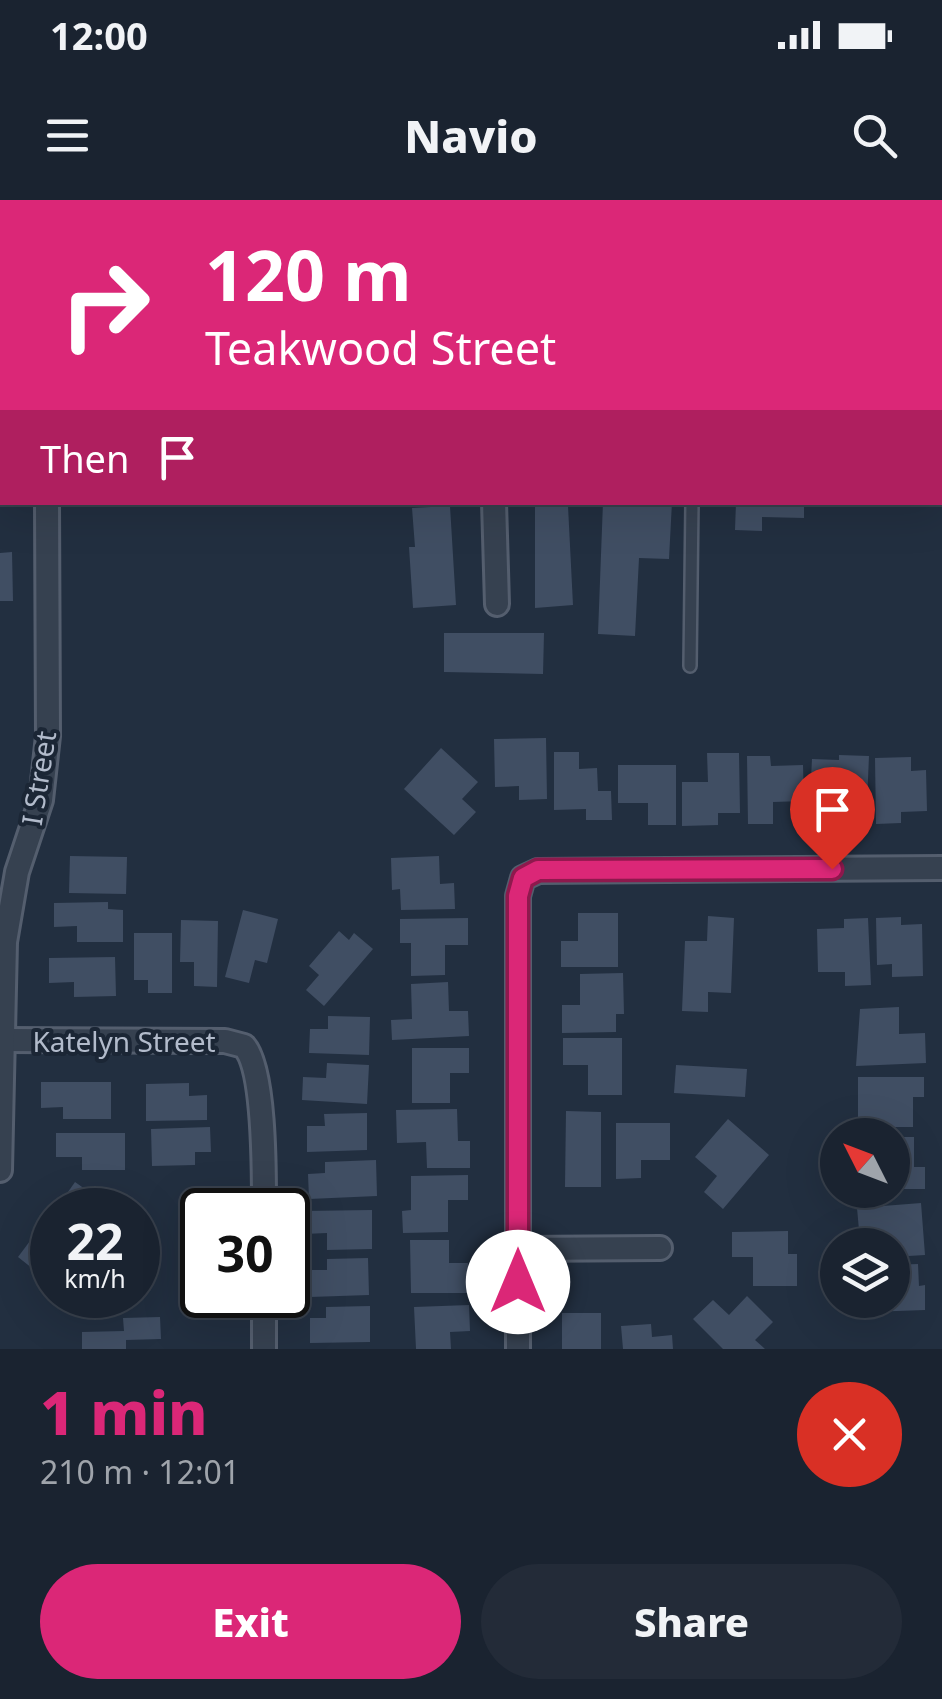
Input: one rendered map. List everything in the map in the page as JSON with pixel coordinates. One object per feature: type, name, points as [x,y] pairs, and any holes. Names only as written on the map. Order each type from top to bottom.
[{"type":"street","name":"I Street","points":[[0,1170],[5,942],[40,800],[48,736],[47,505]]},
{"type":"street","points":[[494,505],[497,604]]},
{"type":"street","points":[[0,846],[26,846]]},
{"type":"street","points":[[518,1349],[518,896],[523,878],[538,870],[942,868]]},
{"type":"street","name":"Katelyn Street","points":[[3,1040],[226,1041],[244,1046],[254,1063],[264,1188]]},
{"type":"street","points":[[518,1249],[660,1248]]},
{"type":"street","points":[[264,1318],[264,1349]]},
{"type":"lane","points":[[690,666],[692,505]]},
{"type":"building","points":[[603,505],[672,505],[669,559],[639,558],[635,636],[598,634]]},
{"type":"building","points":[[736,505],[804,505],[804,518],[762,517],[762,531],[735,530]]},
{"type":"building","points":[[450,506],[456,605],[413,608],[409,547],[415,547],[412,508]]},
{"type":"building","points":[[535,506],[568,506],[573,605],[535,608]]},
{"type":"building","points":[[12,552],[13,601],[0,601],[0,553]]},
{"type":"building","points":[[444,633],[544,633],[543,674],[444,672]]},
{"type":"building","points":[[546,738],[547,799],[519,800],[519,786],[495,787],[494,739]]},
{"type":"building","points":[[441,748],[478,782],[462,799],[476,812],[454,835],[404,789]]},
{"type":"building","points":[[554,752],[579,752],[579,769],[597,768],[598,791],[611,791],[612,820],[586,820],[586,809],[554,810]]},
{"type":"building","points":[[707,753],[739,753],[740,813],[718,813],[718,825],[682,826],[682,782],[708,782]]},
{"type":"building","points":[[839,755],[869,756],[866,825],[837,824],[838,799],[810,798],[812,759],[839,760]]},
{"type":"building","points":[[747,756],[770,756],[771,766],[803,765],[804,801],[773,802],[773,824],[748,824]]},
{"type":"building","points":[[911,757],[911,771],[926,770],[927,811],[901,812],[901,823],[876,824],[875,758]]},
{"type":"building","points":[[618,765],[676,765],[676,825],[648,825],[648,803],[618,803]]},
{"type":"building","points":[[70,856],[127,857],[126,894],[69,893]]},
{"type":"building","points":[[439,856],[440,884],[454,883],[455,909],[401,910],[400,889],[392,890],[391,858]]},
{"type":"building","points":[[108,902],[108,909],[123,910],[123,942],[77,942],[77,926],[54,927],[54,903]]},
{"type":"building","points":[[243,910],[278,919],[267,963],[255,960],[249,983],[225,977]]},
{"type":"building","points":[[578,913],[618,913],[618,967],[561,967],[561,941],[578,941]]},
{"type":"building","points":[[708,916],[734,918],[731,993],[708,992],[708,1012],[682,1011],[685,941],[707,941]]},
{"type":"building","points":[[901,917],[901,925],[922,924],[923,976],[892,977],[892,964],[877,965],[876,918]]},
{"type":"building","points":[[468,918],[468,945],[445,945],[445,975],[411,976],[411,943],[400,943],[400,919]]},
{"type":"building","points":[[868,918],[871,985],[845,986],[845,972],[818,972],[817,929],[844,928],[844,919]]},
{"type":"building","points":[[181,920],[218,921],[217,987],[194,986],[194,962],[180,962]]},
{"type":"building","points":[[339,931],[349,940],[354,933],[373,949],[324,1006],[306,990],[319,975],[309,966]]},
{"type":"building","points":[[134,933],[172,933],[172,993],[148,993],[148,980],[134,980]]},
{"type":"building","points":[[115,957],[116,996],[74,997],[74,982],[49,983],[49,958]]},
{"type":"building","points":[[623,973],[624,1014],[616,1014],[616,1032],[562,1033],[562,1005],[580,1005],[580,974]]},
{"type":"building","points":[[448,982],[449,1011],[468,1011],[469,1036],[392,1040],[391,1020],[412,1019],[411,984]]},
{"type":"building","points":[[899,1007],[899,1034],[925,1033],[926,1063],[856,1066],[860,1009]]},
{"type":"building","points":[[328,1016],[370,1017],[369,1055],[309,1053],[310,1029],[328,1029]]},
{"type":"building","points":[[563,1038],[622,1038],[622,1095],[588,1095],[588,1065],[563,1065]]},
{"type":"building","points":[[412,1048],[469,1048],[469,1073],[450,1073],[450,1103],[412,1103]]},
{"type":"building","points":[[327,1063],[369,1065],[367,1104],[302,1100],[303,1077],[326,1078]]},
{"type":"building","points":[[676,1065],[747,1069],[745,1097],[674,1093]]},
{"type":"building","points":[[858,1077],[924,1077],[924,1097],[913,1097],[913,1127],[910,1118],[858,1118]]},
{"type":"building","points":[[41,1082],[111,1082],[111,1119],[63,1119],[63,1107],[41,1108]]},
{"type":"building","points":[[189,1083],[189,1096],[207,1095],[207,1120],[146,1121],[146,1084]]},
{"type":"building","points":[[457,1109],[458,1141],[470,1141],[470,1168],[427,1168],[426,1142],[397,1143],[396,1110]]},
{"type":"building","points":[[566,1111],[601,1112],[601,1187],[565,1187]]},
{"type":"building","points":[[367,1113],[367,1150],[307,1152],[307,1126],[325,1126],[324,1114]]},
{"type":"building","points":[[728,1119],[769,1155],[723,1209],[704,1192],[717,1176],[695,1157]]},
{"type":"building","points":[[616,1123],[670,1123],[670,1160],[641,1160],[641,1178],[616,1179]]},
{"type":"building","points":[[210,1127],[211,1152],[195,1152],[195,1165],[152,1166],[151,1129]]},
{"type":"building","points":[[56,1133],[125,1133],[125,1170],[82,1170],[82,1157],[56,1157]]},
{"type":"building","points":[[910,1137],[914,1137],[914,1167],[925,1167],[925,1189],[910,1189]]},
{"type":"building","points":[[376,1160],[377,1196],[310,1199],[308,1174],[325,1173],[325,1162]]},
{"type":"building","points":[[468,1175],[468,1200],[448,1200],[448,1232],[403,1233],[402,1211],[411,1210],[411,1176]]},
{"type":"building","points":[[921,1203],[925,1255],[910,1256],[910,1228],[859,1228],[857,1208],[910,1208],[910,1204]]},
{"type":"building","points":[[372,1210],[372,1249],[327,1250],[327,1233],[310,1234],[310,1211]]},
{"type":"building","points":[[788,1231],[788,1254],[797,1254],[797,1286],[753,1286],[753,1257],[732,1257],[732,1232]]},
{"type":"building","points":[[410,1240],[449,1240],[449,1263],[468,1263],[468,1293],[411,1293]]},
{"type":"building","points":[[30,1241],[30,1267],[18,1257]]},
{"type":"building","points":[[368,1258],[369,1295],[310,1297],[310,1270],[327,1270],[327,1259]]},
{"type":"building","points":[[910,1264],[918,1264],[919,1286],[925,1285],[925,1310],[910,1311]]},
{"type":"building","points":[[747,1296],[773,1322],[755,1340],[765,1349],[723,1349],[693,1319],[713,1300],[729,1315]]},
{"type":"building","points":[[469,1305],[470,1331],[450,1332],[451,1349],[416,1349],[414,1307]]},
{"type":"building","points":[[370,1306],[370,1342],[310,1343],[310,1318],[326,1318],[326,1307]]},
{"type":"building","points":[[562,1313],[601,1313],[601,1349],[562,1349]]},
{"type":"building","points":[[160,1317],[161,1339],[126,1340],[126,1349],[82,1349],[82,1332],[124,1331],[123,1318]]},
{"type":"building","points":[[651,1324],[652,1337],[672,1335],[673,1349],[623,1349],[621,1326]]},
{"type":"route","points":[[518,1282],[518,896],[523,878],[538,870],[832,869]]}]
